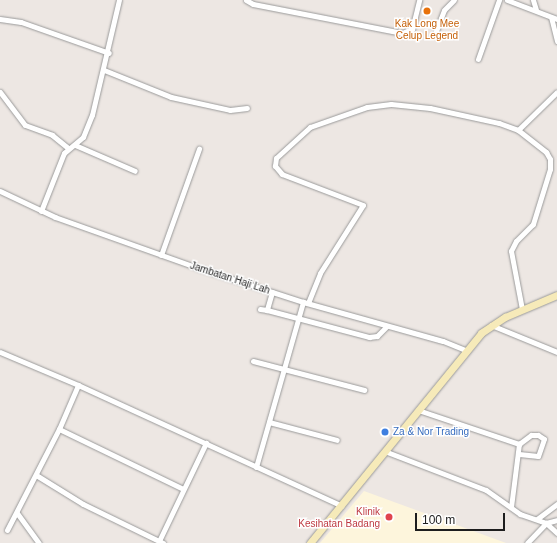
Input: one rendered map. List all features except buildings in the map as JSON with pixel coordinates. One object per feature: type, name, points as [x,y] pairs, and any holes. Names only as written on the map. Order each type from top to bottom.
[{"type":"street","points":[[41,211],[68,148],[75,145],[83,137],[92,116],[109,53],[119,0]]},
{"type":"street","points":[[246,0],[260,6],[402,33],[412,29],[419,0]]},
{"type":"street","points":[[436,31],[444,10],[454,0]]},
{"type":"street","points":[[478,59],[500,0]]},
{"type":"street","points":[[507,0],[557,19]]},
{"type":"street","points":[[533,0],[536,10]]},
{"type":"street","points":[[551,17],[557,42]]},
{"type":"street","points":[[0,19],[21,22],[109,53]]},
{"type":"street","points":[[104,70],[171,97],[230,110],[247,108]]},
{"type":"street","points":[[0,92],[25,125],[52,135],[68,148]]},
{"type":"street","points":[[518,130],[557,92]]},
{"type":"street","points":[[256,467],[298,319],[320,273],[363,205],[277,170],[275,166],[276,158],[301,132],[342,115],[391,104],[430,108],[518,130],[546,152],[551,164],[533,224],[516,241],[511,251],[522,309]]},
{"type":"street","points":[[75,145],[135,171]]},
{"type":"street","points":[[161,255],[199,149]]},
{"type":"street","name":"Jambatan Haji Lah","points":[[0,191],[41,211],[161,255],[272,292],[444,341],[465,350]]},
{"type":"street","points":[[267,310],[272,292]]},
{"type":"street","points":[[310,543],[387,452],[465,350],[491,326],[522,309],[557,295]]},
{"type":"street","points":[[260,309],[369,337],[377,336],[387,326]]},
{"type":"street","points":[[491,326],[557,352]]},
{"type":"street","points":[[0,352],[78,385],[342,506]]},
{"type":"street","points":[[254,361],[364,390]]},
{"type":"street","points":[[7,530],[59,429],[78,385]]},
{"type":"street","points":[[418,410],[519,444]]},
{"type":"street","points":[[269,422],[337,440]]},
{"type":"street","points":[[59,429],[183,490]]},
{"type":"street","points":[[519,444],[531,435],[538,435],[544,439],[538,456],[519,454]]},
{"type":"street","points":[[36,475],[83,504],[161,542],[183,490],[206,444]]},
{"type":"street","points":[[511,507],[519,454],[519,444]]},
{"type":"street","points":[[387,452],[486,490],[520,514],[546,523],[557,533]]},
{"type":"street","points":[[537,519],[557,504]]},
{"type":"street","points":[[17,512],[39,543]]},
{"type":"street","points":[[527,543],[541,531],[546,523],[557,520]]},
{"type":"shaded area","name":"Klinik Kesihatan Badang","points":[[364,491],[506,543],[320,543]]},
{"type":"place","name":"Kak Long Mee Celup Legend","points":[[427,11]]},
{"type":"place","name":"Za & Nor Trading","points":[[385,432]]},
{"type":"place","name":"Klinik Kesihatan Badang","points":[[389,517]]}]
